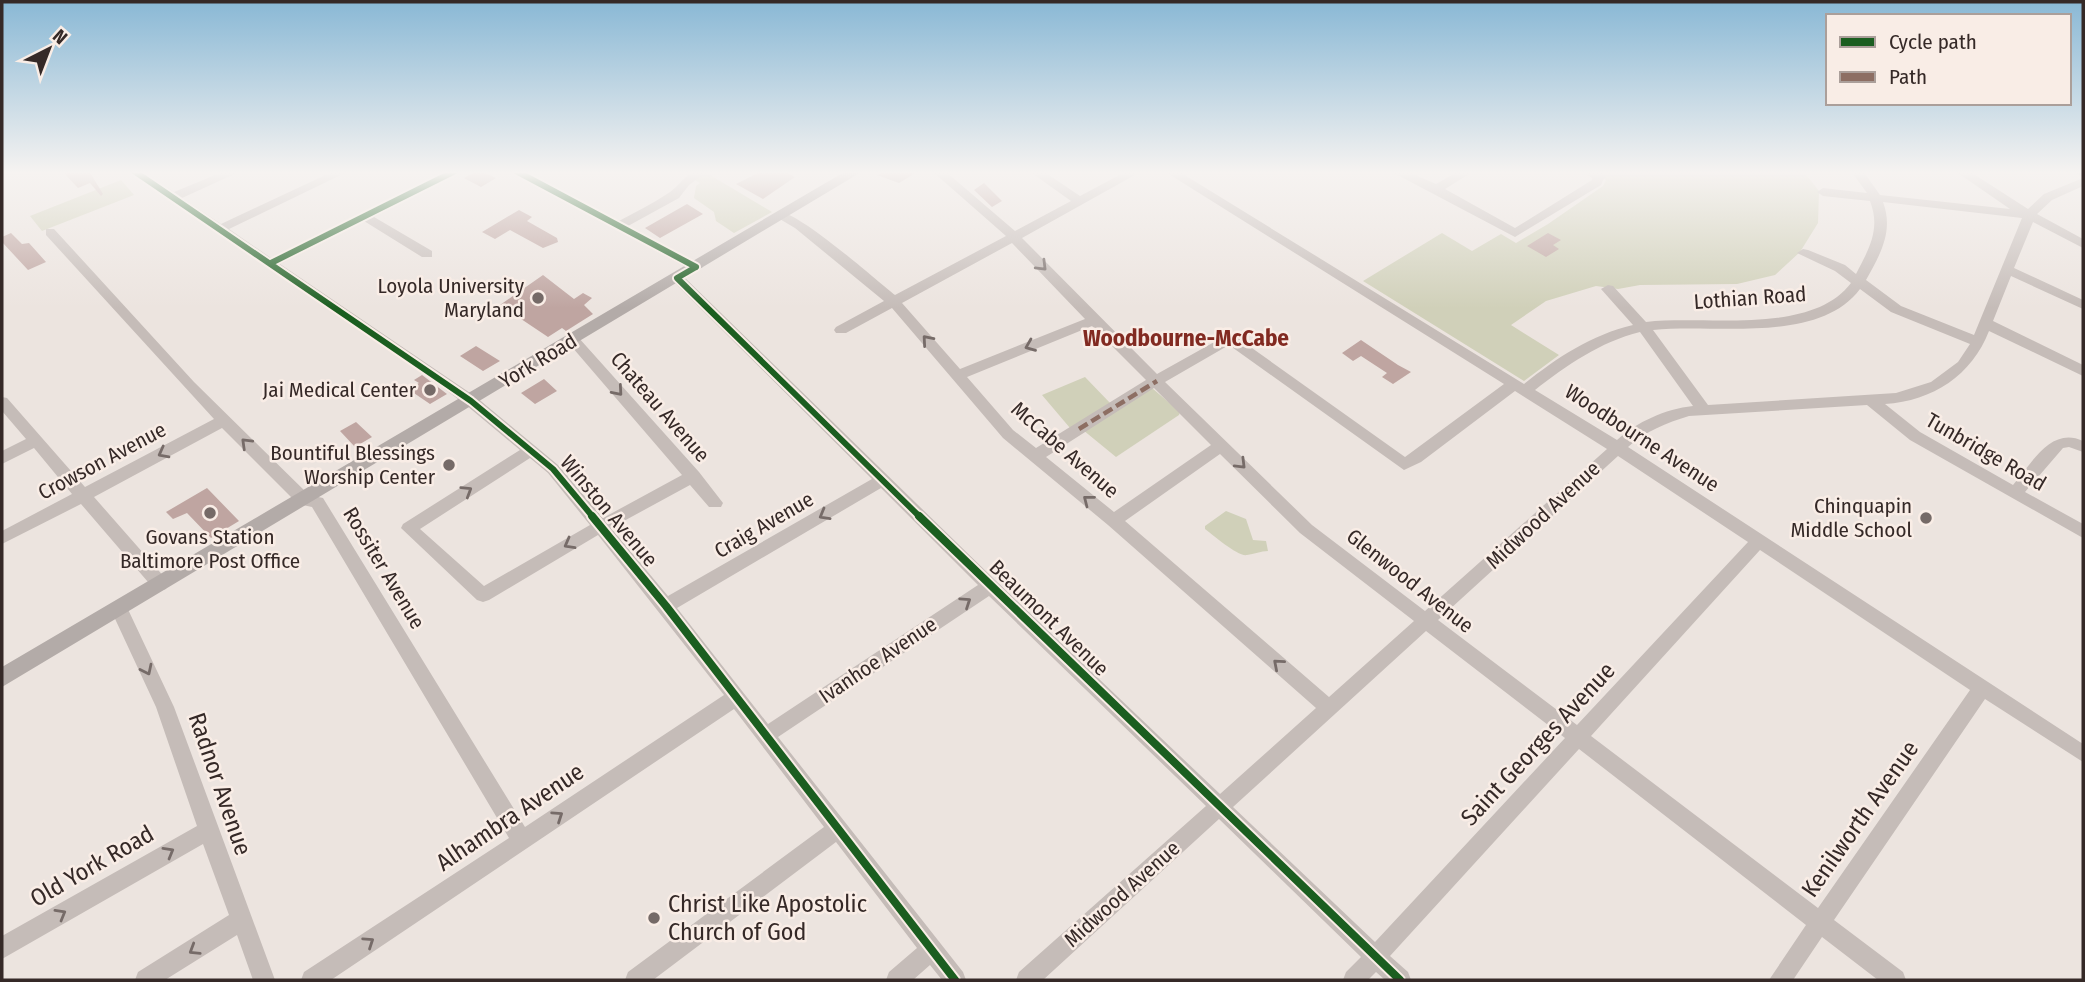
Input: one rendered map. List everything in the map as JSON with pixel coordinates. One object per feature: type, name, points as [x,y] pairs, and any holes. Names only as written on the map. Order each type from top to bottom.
[{"type":"main road","name":"York Road","points":[[2,678],[779,217]]},
{"type":"street","name":"Winston Avenue","points":[[203,217],[471,401],[562,477],[666,606],[955,980]]},
{"type":"street","points":[[222,229],[247,217]]},
{"type":"street","points":[[271,263],[362,217]]},
{"type":"street","points":[[365,217],[427,254]]},
{"type":"street","points":[[603,217],[696,267]]},
{"type":"street","points":[[620,226],[636,217]]},
{"type":"street","name":"McCabe Avenue","points":[[785,217],[799,225],[893,301],[1008,435],[1114,520],[1330,709]]},
{"type":"street","name":"Glenwood Avenue","points":[[992,217],[1306,529],[1895,980]]},
{"type":"street","points":[[841,330],[1051,217]]},
{"type":"street","name":"Woodbourne Avenue","points":[[1244,217],[1616,447],[2083,754]]},
{"type":"street","points":[[1486,217],[1515,233],[1541,217]]},
{"type":"street","name":"Lothian Road","points":[[1157,381],[1230,339],[1404,464],[1587,346],[1643,327],[1802,318],[1828,310],[1839,303],[1858,281],[1880,238],[1881,217]]},
{"type":"street","name":"Midwood Avenue","points":[[1027,980],[1426,623],[1616,447],[1657,421],[1703,409],[1872,401],[1922,391],[1945,381],[1963,365],[1978,342],[2028,217]]},
{"type":"street","points":[[2032,217],[2083,244]]},
{"type":"street","name":"Rossiter Avenue","points":[[50,232],[223,421],[304,500],[317,502],[522,841]]},
{"type":"street","points":[[1803,253],[1840,268],[1896,309],[1978,342]]},
{"type":"street","points":[[2008,270],[2083,304]]},
{"type":"street","name":"Beaumont Avenue","points":[[677,278],[990,586],[1400,980]]},
{"type":"street","points":[[1608,289],[1643,327],[1703,409]]},
{"type":"street","points":[[958,375],[1094,320]]},
{"type":"street","points":[[1985,323],[2083,371]]},
{"type":"street","name":"Chateau Avenue","points":[[573,340],[715,503]]},
{"type":"street","points":[[1034,457],[1157,381]]},
{"type":"street","name":"Tunbridge Road","points":[[1872,401],[1915,436],[2083,532]]},
{"type":"street","points":[[2,402],[160,584]]},
{"type":"street","name":"Crowson Avenue","points":[[2,538],[223,421]]},
{"type":"street","points":[[2,458],[35,441]]},
{"type":"street","points":[[2015,493],[2058,443],[2070,441],[2083,447]]},
{"type":"street","points":[[1114,520],[1222,444]]},
{"type":"street","points":[[531,450],[409,527],[410,531],[483,595],[693,476]]},
{"type":"street","name":"Craig Avenue","points":[[666,606],[883,480]]},
{"type":"street","name":"Saint Georges Avenue","points":[[1353,980],[1759,541]]},
{"type":"street","name":"Ivanhoe Avenue","points":[[766,735],[990,586]]},
{"type":"street","name":"Radnor Avenue","points":[[119,608],[165,707],[264,980]]},
{"type":"street","name":"Kenilworth Avenue","points":[[1780,980],[1982,688]]},
{"type":"street","name":"Alhambra Avenue","points":[[312,980],[737,697]]},
{"type":"street","points":[[636,980],[837,829]]},
{"type":"street","name":"Old York Road","points":[[2,948],[208,830]]},
{"type":"street","points":[[146,980],[241,920]]},
{"type":"street","points":[[897,980],[932,950]]},
{"type":"green space","points":[[31,217],[78,217],[42,231]]},
{"type":"green space","points":[[715,217],[763,217],[734,233],[716,221]]},
{"type":"green space","points":[[1558,217],[1818,217],[1818,223],[1800,252],[1775,275],[1737,284],[1640,285],[1618,289],[1596,286],[1546,301],[1511,325],[1559,355],[1524,381],[1363,281],[1442,233],[1472,251],[1501,234],[1516,243]]},
{"type":"green space","points":[[1085,377],[1111,404],[1070,428],[1042,395]]},
{"type":"green space","points":[[1152,388],[1180,412],[1179,415],[1116,457],[1083,430]]},
{"type":"green space","points":[[1226,511],[1246,519],[1253,540],[1266,541],[1268,551],[1243,555],[1205,529],[1205,526]]},
{"type":"building","points":[[508,217],[532,217],[527,221],[557,238],[558,242],[543,248],[510,230],[495,239],[482,232]]},
{"type":"building","points":[[665,217],[698,217],[660,238],[645,228]]},
{"type":"building","points":[[11,233],[22,244],[29,243],[46,262],[28,270],[2,242],[2,237]]},
{"type":"building","points":[[1548,233],[1561,240],[1553,245],[1559,249],[1546,257],[1527,246]]},
{"type":"building","points":[[543,275],[574,299],[583,293],[592,298],[584,305],[593,314],[566,331],[562,328],[548,337],[500,305]]},
{"type":"building","points":[[1361,340],[1411,372],[1393,384],[1382,377],[1387,373],[1361,356],[1353,361],[1342,353]]},
{"type":"building","points":[[476,346],[500,361],[483,371],[460,356]]},
{"type":"building","name":"Jai Medical Center","points":[[422,375],[447,394],[430,404],[408,389],[419,383],[414,380]]},
{"type":"building","points":[[544,379],[557,391],[535,404],[521,393]]},
{"type":"building","points":[[356,422],[372,437],[355,447],[340,431]]},
{"type":"building","name":"Govans Station Baltimore Post Office","points":[[207,488],[239,521],[211,538],[187,513],[173,519],[166,512]]},
{"type":"marked path","points":[[1079,429],[1157,381]]},
{"type":"cycle path","points":[[202,217],[423,366],[471,401],[553,469],[666,606],[955,980]]},
{"type":"cycle path","points":[[271,263],[363,217]]},
{"type":"cycle path","points":[[602,217],[696,267]]},
{"type":"cycle path","points":[[696,267],[677,278],[990,586],[1400,980]]},
{"type":"place","name":"Loyola University Maryland","points":[[538,298]]},
{"type":"place","name":"Jai Medical Center","points":[[430,390]]},
{"type":"place","name":"Bountiful Blessings Worship Center","points":[[449,465]]},
{"type":"place","name":"Govans Station Baltimore Post Office","points":[[210,513]]},
{"type":"place","name":"Chinquapin Middle School","points":[[1926,518]]},
{"type":"place","name":"Christ Like Apostolic Church of God","points":[[654,918]]},
{"type":"district","name":"Woodbourne-McCabe","points":[[1186,338]]}]
